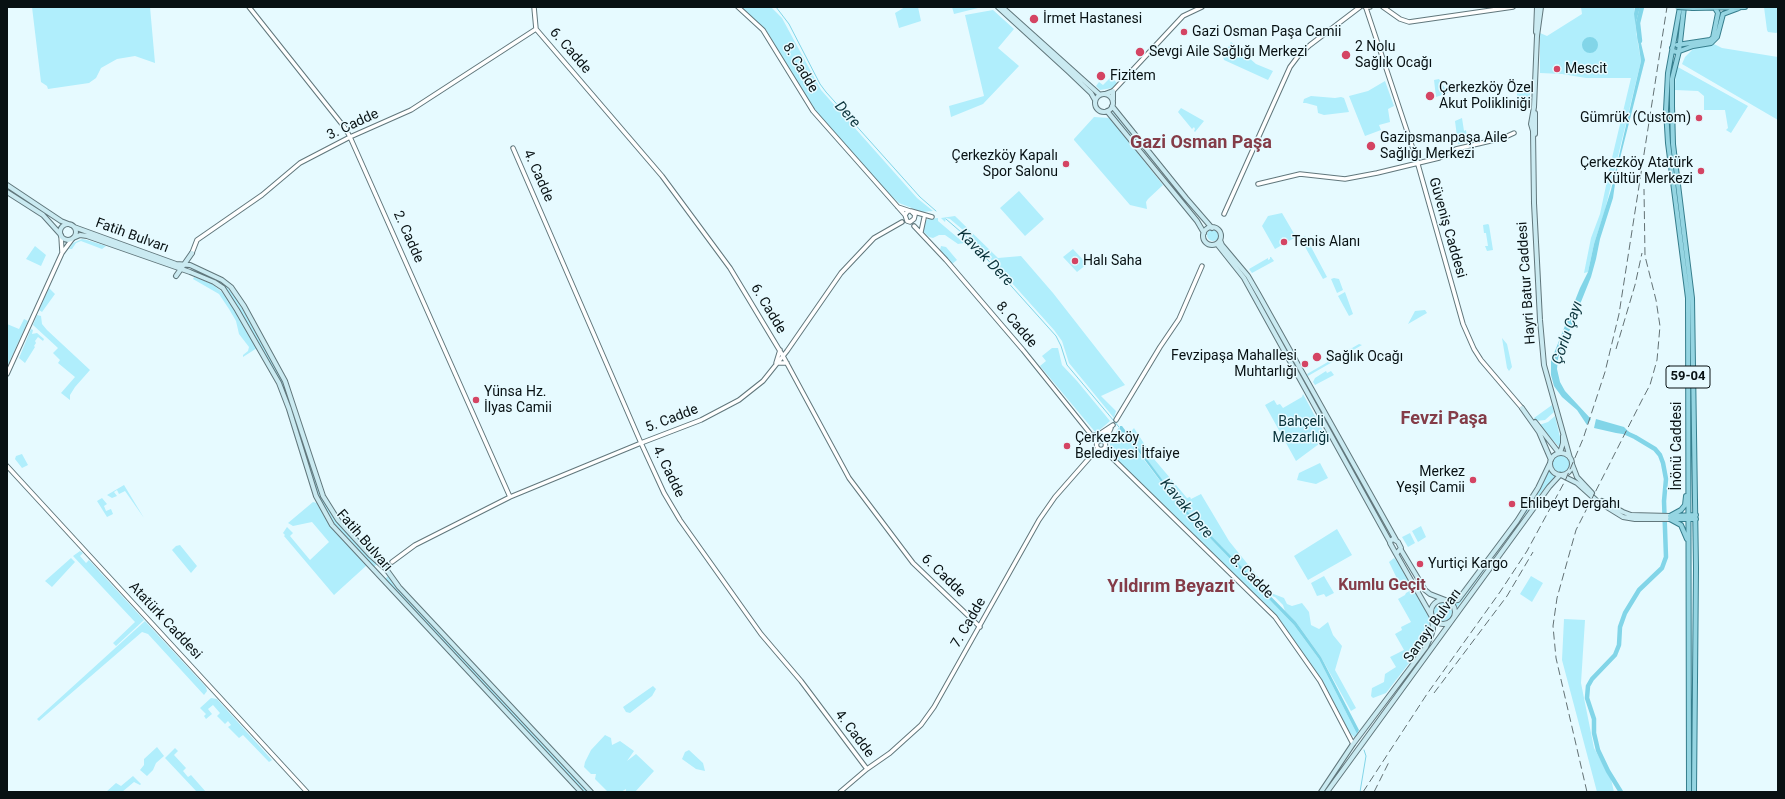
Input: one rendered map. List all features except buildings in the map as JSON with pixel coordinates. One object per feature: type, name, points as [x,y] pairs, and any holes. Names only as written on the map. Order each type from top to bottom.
[{"type":"main road","points":[[998,7],[1074,77],[1096,100],[1097,108],[1102,112],[1107,112],[1167,183],[1197,222],[1204,233],[1206,243],[1211,245],[1219,242]]},
{"type":"main road","points":[[1002,7],[1100,95]]},
{"type":"main road","name":"Hayri Batur Caddesi","points":[[1537,7],[1533,142],[1534,203],[1544,365],[1570,458]]},
{"type":"main road","name":"Hayri Batur Caddesi","points":[[1537,36],[1541,7]]},
{"type":"main road","points":[[1679,7],[1745,7]]},
{"type":"main road","name":"İnönü Caddesi","points":[[1679,7],[1666,88],[1666,110],[1668,143],[1692,298],[1696,517],[1694,792]]},
{"type":"main road","points":[[1678,45],[1684,7]]},
{"type":"main road","points":[[1715,8],[1718,13],[1713,38],[1710,40],[1674,45],[1672,47],[1673,51],[1708,44],[1715,40],[1723,14],[1739,8]]},
{"type":"main road","name":"İnönü Caddesi","points":[[1678,45],[1672,79],[1672,106],[1673,143],[1688,298],[1689,792]]},
{"type":"main road","points":[[1096,100],[1100,95],[1113,92],[1112,106],[1107,112]]},
{"type":"main road","points":[[1105,94],[1110,96],[1113,101]]},
{"type":"main road","points":[[1112,106],[1175,185],[1212,228]]},
{"type":"main road","points":[[1167,183],[1171,180]]},
{"type":"main road","name":"Fatih Bulvarı","points":[[7,185],[61,221],[176,264],[184,263],[222,280],[234,290],[284,377],[294,402],[323,496],[341,524],[388,572],[398,587],[591,792]]},
{"type":"main road","points":[[1171,189],[1175,185]]},
{"type":"main road","points":[[7,192],[43,215],[61,235],[66,240],[73,238],[76,232],[72,226],[63,226],[61,229],[61,235]]},
{"type":"main road","points":[[1204,233],[1207,229],[1212,228],[1216,228],[1220,232],[1219,242],[1244,278],[1301,375],[1302,382],[1432,617],[1441,624],[1446,624],[1452,619],[1455,609],[1448,601],[1424,590],[1307,379],[1301,375]]},
{"type":"main road","name":"Fatih Bulvarı","points":[[73,238],[80,235],[87,236],[190,272],[223,288],[276,378],[283,393],[321,507],[337,531],[492,695],[581,792]]},
{"type":"main road","points":[[174,267],[176,276],[192,253]]},
{"type":"main road","points":[[190,272],[194,267],[192,253]]},
{"type":"main road","points":[[1302,382],[1307,379]]},
{"type":"main road","name":"Güveniş Caddesi","points":[[1522,408],[1559,453]]},
{"type":"main road","name":"Güveniş Caddesi","points":[[1522,408],[1539,432],[1550,461]]},
{"type":"main road","name":"Hayri Batur Caddesi","points":[[1559,453],[1563,443],[1560,420]]},
{"type":"main road","points":[[1655,517],[1636,519],[1623,517],[1597,501],[1577,483],[1553,472],[1550,461],[1559,453],[1570,458],[1577,477],[1599,499],[1623,512],[1631,515],[1655,517],[1696,517]]},
{"type":"main road","name":"Sanayi Bulvarı","points":[[1448,601],[1458,600],[1481,571],[1517,521],[1538,488],[1550,461]]},
{"type":"main road","points":[[1560,475],[1569,471],[1572,464]]},
{"type":"main road","name":"Sanayi Bulvarı","points":[[1327,792],[1549,487],[1560,475]]},
{"type":"main road","points":[[1670,517],[1681,510],[1685,505],[1688,486]]},
{"type":"main road","points":[[1670,517],[1684,529],[1688,545]]},
{"type":"main road","points":[[1390,542],[1392,539],[1396,540]]},
{"type":"main road","points":[[1395,552],[1397,553],[1401,550]]},
{"type":"main road","points":[[374,570],[380,564]]},
{"type":"main road","points":[[381,578],[388,572]]},
{"type":"main road","points":[[1432,617],[1431,613],[1433,605],[1440,600],[1448,601]]},
{"type":"main road","name":"Sanayi Bulvarı","points":[[1321,792],[1354,744],[1426,647],[1433,629],[1432,617]]},
{"type":"main road","points":[[492,695],[495,693],[500,694]]},
{"type":"main road","points":[[1354,744],[1361,745]]},
{"type":"main road","points":[[1354,744],[1357,751]]},
{"type":"street","name":"2. Cadde","points":[[249,7],[345,128],[350,137],[510,497]]},
{"type":"street","name":"6. Cadde","points":[[534,7],[536,29],[662,176],[730,268],[779,349],[839,461],[856,488],[913,563],[980,627]]},
{"type":"street","name":"8. Cadde","points":[[738,7],[763,30],[813,111],[898,207],[907,220],[921,232],[1023,350],[1097,442]]},
{"type":"street","points":[[1113,92],[1182,16],[1202,7]]},
{"type":"street","points":[[1224,214],[1290,67],[1298,55],[1360,7]]},
{"type":"street","points":[[1355,11],[1367,7]]},
{"type":"street","name":"Güveniş Caddesi","points":[[1367,7],[1417,163],[1460,315],[1469,339],[1481,360],[1522,408]]},
{"type":"street","points":[[1384,7],[1400,19],[1409,22],[1513,7]]},
{"type":"street","name":"3. Cadde","points":[[192,253],[197,240],[262,195],[300,163],[350,137],[411,110],[536,29]]},
{"type":"street","points":[[1258,184],[1300,174],[1346,179],[1439,158],[1456,149],[1503,138],[1514,133]]},
{"type":"street","name":"4. Cadde","points":[[513,148],[664,493],[680,520],[761,634],[801,681],[867,769]]},
{"type":"street","points":[[898,207],[932,217]]},
{"type":"street","points":[[907,220],[915,215],[911,212]]},
{"type":"street","name":"5. Cadde","points":[[392,562],[415,545],[510,497],[641,442],[701,420],[724,409],[758,385],[783,356],[841,273],[874,238],[907,220],[911,212]]},
{"type":"street","points":[[921,232],[924,218]]},
{"type":"street","points":[[61,235],[62,253]]},
{"type":"street","points":[[7,374],[62,253],[73,238]]},
{"type":"street","points":[[1116,420],[1179,318],[1202,266]]},
{"type":"street","points":[[787,363],[776,363],[779,349],[788,349]]},
{"type":"street","points":[[1091,435],[1098,435],[1112,425],[1103,441]]},
{"type":"street","points":[[1103,441],[1106,445],[1103,449],[1096,446],[1097,442],[1103,441]]},
{"type":"street","name":"7. Cadde","points":[[840,792],[867,769],[890,753],[921,725],[934,707],[980,627],[1038,520],[1055,497],[1098,448]]},
{"type":"street","name":"8. Cadde","points":[[1103,449],[1275,617],[1320,681],[1354,744]]},
{"type":"street","name":"Atatürk Caddesi","points":[[7,466],[307,792]]},
{"type":"green space","points":[[32,7],[150,7],[155,63],[135,56],[117,59],[101,68],[96,78],[89,83],[48,89],[47,86],[41,82]]},
{"type":"green space","points":[[739,7],[771,7],[782,18],[821,90],[917,198],[933,211],[922,212],[899,203],[881,186],[814,110],[766,30]]},
{"type":"green space","points":[[905,7],[918,7],[921,21],[899,28],[895,13]]},
{"type":"green space","points":[[952,7],[982,7],[954,14]]},
{"type":"green space","points":[[1581,7],[1634,8],[1641,61],[1605,210],[1594,244],[1588,272],[1584,273],[1591,238],[1600,214],[1631,78],[1586,78],[1562,74],[1540,73],[1540,33],[1547,36],[1582,14]]},
{"type":"green space","points":[[1764,7],[1777,7],[1778,32],[1768,32]]},
{"type":"green space","points":[[993,10],[1014,29],[998,48],[1019,66],[983,104],[951,117],[949,106],[984,96],[965,15]]},
{"type":"green space","points":[[1231,42],[1256,64],[1273,71],[1268,80],[1224,60],[1223,57]]},
{"type":"green space","points":[[1714,44],[1722,48],[1778,57],[1778,120],[1682,64],[1685,57],[1694,48]]},
{"type":"green space","points":[[1676,66],[1748,106],[1731,133],[1726,130],[1728,128],[1725,110],[1704,110],[1704,96],[1698,91],[1675,90]]},
{"type":"green space","points":[[1111,77],[1117,83],[1112,88],[1100,90],[1096,86],[1099,82],[1103,85]]},
{"type":"green space","points":[[1439,79],[1448,93],[1436,97],[1434,80]]},
{"type":"green space","points":[[1385,81],[1394,106],[1388,109],[1390,122],[1379,125],[1381,130],[1365,136],[1349,96],[1368,91]]},
{"type":"green space","points":[[1518,88],[1530,88],[1530,106],[1517,105]]},
{"type":"green space","points":[[1311,96],[1344,98],[1349,112],[1324,115],[1318,113],[1317,106],[1303,103],[1304,99]]},
{"type":"green space","points":[[1181,108],[1204,121],[1195,132],[1194,127],[1192,129],[1178,112]]},
{"type":"green space","points":[[1111,110],[1169,180],[1168,180]]},
{"type":"green space","points":[[1094,117],[1110,118],[1163,185],[1146,202],[1147,209],[1130,205],[1074,140]]},
{"type":"green space","points":[[1462,118],[1464,131],[1466,130],[1468,142],[1458,144],[1455,121]]},
{"type":"green space","points":[[1019,191],[1044,219],[1025,236],[1000,208]]},
{"type":"green space","points":[[1282,213],[1296,237],[1275,249],[1262,226],[1268,216]]},
{"type":"green space","points":[[955,216],[998,258],[1021,256],[1053,293],[1125,385],[1101,396],[1116,411],[1114,418],[1069,363],[1062,341],[1054,330],[969,235],[950,219],[946,218],[945,222],[941,218]]},
{"type":"green space","points":[[938,218],[938,221],[964,243],[958,244],[945,235],[939,235],[933,238],[929,237],[923,231],[924,222],[928,219]]},
{"type":"green space","points":[[1488,224],[1493,250],[1487,251],[1485,246],[1488,246],[1486,233],[1484,233],[1483,225]]},
{"type":"green space","points":[[1211,229],[1215,229],[1219,235],[1215,241],[1211,241],[1207,237],[1207,233]]},
{"type":"green space","points":[[1305,236],[1327,277],[1323,279],[1301,238]]},
{"type":"green space","points":[[82,239],[106,246],[102,249],[81,241],[76,243],[72,249],[69,249],[73,243]]},
{"type":"green space","points":[[35,246],[46,255],[41,266],[26,259]]},
{"type":"green space","points":[[941,246],[946,247],[957,260],[952,264],[940,250]]},
{"type":"green space","name":"Halı Saha","points":[[1073,249],[1087,264],[1077,272],[1063,257]]},
{"type":"green space","points":[[1270,257],[1274,261],[1252,273],[1249,269],[1268,258],[1268,260],[1270,259]]},
{"type":"green space","points":[[194,270],[225,285],[236,298],[283,380],[317,482],[334,517],[377,564],[374,567],[336,527],[320,500],[301,443],[271,366],[232,299],[220,284],[194,272]]},
{"type":"green space","points":[[194,277],[212,284],[222,292],[231,304],[257,348],[243,357],[243,355],[248,351],[249,347],[239,334],[236,321],[229,309],[219,294],[193,279]]},
{"type":"green space","points":[[1331,279],[1339,279],[1343,290],[1337,293]]},
{"type":"green space","points":[[49,288],[55,294],[42,312],[39,310]]},
{"type":"green space","points":[[1345,292],[1353,314],[1349,316],[1338,296]]},
{"type":"green space","points":[[1425,310],[1427,313],[1408,324],[1415,311]]},
{"type":"green space","points":[[37,315],[41,316],[42,324],[47,330],[90,370],[75,387],[70,395],[70,400],[61,393],[75,377],[58,363],[60,360],[53,353],[58,348],[33,325]]},
{"type":"green space","points":[[24,319],[28,321],[7,367],[7,324],[19,329]]},
{"type":"green space","points":[[31,329],[33,330],[32,334],[37,333],[44,339],[43,341],[38,337],[35,341],[35,347],[25,363],[19,358]]},
{"type":"green space","points":[[1502,338],[1507,344],[1512,367],[1509,371],[1507,368]]},
{"type":"green space","points":[[1359,344],[1362,345],[1308,376],[1307,374]]},
{"type":"green space","points":[[1052,348],[1058,348],[1062,365],[1110,421],[1096,433],[1040,366],[1046,361],[1042,356]]},
{"type":"green space","points":[[1326,371],[1327,373],[1331,371],[1334,375],[1315,385],[1313,382],[1315,378]]},
{"type":"green space","name":"Bahçeli Mezarlığı","points":[[1303,394],[1327,438],[1296,461],[1265,405],[1274,400],[1277,405],[1280,404],[1283,408],[1302,397]]},
{"type":"green space","points":[[1552,405],[1554,412],[1545,420],[1536,421],[1534,418]]},
{"type":"green space","points":[[1555,416],[1561,441],[1560,448],[1539,425],[1548,422]]},
{"type":"green space","points":[[1119,427],[1180,507],[1294,625],[1319,659],[1358,736],[1354,737],[1350,733],[1323,681],[1277,616],[1112,455],[1110,450],[1110,442]]},
{"type":"green space","points":[[1134,428],[1154,459],[1187,498],[1190,497],[1191,499],[1201,494],[1229,541],[1271,593],[1284,598],[1287,604],[1292,606],[1302,603],[1309,612],[1311,625],[1319,629],[1328,622],[1333,635],[1342,646],[1335,670],[1356,708],[1351,711],[1321,657],[1296,622],[1285,611],[1283,605],[1275,597],[1269,595],[1182,506],[1128,435]]},
{"type":"green space","points":[[22,454],[28,465],[22,468],[15,459],[16,456]]},
{"type":"green space","points":[[1561,455],[1567,458],[1570,464],[1567,470],[1561,473],[1555,470],[1552,464],[1555,458]]},
{"type":"green space","points":[[1320,463],[1328,478],[1316,484],[1297,480],[1299,473]]},
{"type":"green space","points":[[1549,470],[1556,476],[1543,490],[1456,609],[1454,603],[1463,598],[1501,546]]},
{"type":"green space","points":[[124,485],[144,518],[125,491],[119,494],[117,490],[114,492],[117,496],[112,498],[107,495]]},
{"type":"green space","points":[[102,498],[107,504],[104,506],[106,511],[111,509],[113,514],[107,517],[97,501]]},
{"type":"green space","points":[[313,502],[317,503],[329,524],[367,565],[334,595],[283,533],[287,527],[293,533],[290,536],[310,560],[329,542],[312,522],[293,526],[288,523]]},
{"type":"green space","points":[[1421,526],[1426,537],[1418,542],[1412,531]]},
{"type":"green space","points":[[1337,529],[1352,555],[1308,580],[1294,556]]},
{"type":"green space","points":[[1410,533],[1415,543],[1408,547],[1402,537]]},
{"type":"green space","points":[[180,545],[197,566],[191,573],[172,550],[176,546]]},
{"type":"green space","points":[[80,551],[83,553],[80,556],[86,563],[89,560],[144,620],[116,646],[113,643],[135,622],[73,556]]},
{"type":"green space","points":[[71,558],[75,562],[52,587],[45,581]]},
{"type":"green space","points":[[1394,558],[1398,562],[1411,586],[1403,591],[1389,562]]},
{"type":"green space","points":[[389,575],[589,792],[585,792],[563,770],[385,579]]},
{"type":"green space","points":[[1324,576],[1334,593],[1326,597],[1324,594],[1317,596],[1311,583]]},
{"type":"green space","points":[[1531,576],[1543,583],[1532,602],[1520,594]]},
{"type":"green space","points":[[1413,589],[1429,616],[1430,636],[1386,693],[1373,698],[1371,696],[1372,688],[1384,682],[1385,674],[1396,667],[1390,657],[1404,650],[1395,634],[1402,630],[1401,627],[1411,622],[1398,599]]},
{"type":"green space","points":[[1439,603],[1447,603],[1452,608],[1450,619],[1447,621],[1439,621],[1434,616],[1434,608]]},
{"type":"green space","points":[[1564,619],[1585,620],[1581,683],[1594,748],[1611,779],[1614,792],[1597,792],[1562,660]]},
{"type":"green space","points":[[145,621],[206,687],[207,691],[204,695],[148,634],[142,632],[39,721],[37,719]]},
{"type":"green space","points":[[653,686],[656,689],[652,696],[630,713],[626,712],[623,707]]},
{"type":"green space","points":[[211,698],[217,699],[272,760],[269,762],[243,735],[239,738],[228,727],[231,725],[228,721],[225,724],[217,716],[220,713],[213,705],[208,709],[212,714],[206,719],[204,716],[206,714],[200,708]]},
{"type":"green space","points":[[605,735],[611,738],[612,745],[620,741],[634,751],[627,761],[636,754],[654,771],[635,792],[626,792],[626,789],[621,792],[608,792],[595,779],[596,774],[591,774],[584,767],[591,750]]},
{"type":"green space","points":[[157,747],[164,756],[156,763],[153,770],[147,776],[140,770],[144,765],[144,759]]},
{"type":"green space","points":[[175,748],[178,751],[174,755],[186,768],[183,771],[188,777],[191,775],[206,792],[197,792],[165,758]]},
{"type":"green space","points":[[689,750],[703,763],[705,771],[696,769],[682,759],[685,752]]},
{"type":"green space","points":[[133,776],[141,784],[140,785],[134,782],[122,792],[106,792],[116,783],[121,786]]},
{"type":"water","points":[[1635,7],[1640,7],[1636,22],[1645,60],[1617,170],[1613,198],[1600,239],[1591,277],[1558,359],[1557,369],[1560,382],[1565,391],[1591,419],[1587,425],[1577,410],[1562,397],[1554,386],[1551,375],[1551,361],[1580,288],[1588,272],[1594,244],[1611,190],[1641,61],[1634,14]]},
{"type":"water","points":[[1590,37],[1597,42],[1598,45],[1593,52],[1590,53],[1583,48],[1582,45],[1587,38]]},
{"type":"water","points":[[1596,419],[1624,427],[1630,433],[1629,435],[1594,428]]},
{"type":"water","points":[[1120,426],[1122,426],[1182,506],[1296,622],[1321,657],[1359,730],[1357,734],[1319,659],[1294,625],[1180,507],[1126,435],[1120,430]]},
{"type":"waterway","name":"Dere","points":[[776,7],[789,24],[820,84],[826,92],[920,197],[936,211]]},
{"type":"waterway","name":"Çorlu Çayı","points":[[1640,41],[1638,23],[1642,7]]},
{"type":"waterway","name":"Kavak Dere","points":[[946,219],[969,239],[1056,336],[1067,365],[1119,427]]},
{"type":"waterway","name":"Çorlu Çayı","points":[[1621,792],[1608,771],[1598,750],[1594,733],[1594,719],[1587,698],[1588,686],[1592,679],[1615,655],[1619,645],[1620,627],[1625,613],[1639,590],[1662,568],[1666,557],[1664,501],[1666,479],[1663,463],[1660,455],[1655,449],[1624,432]]},
{"type":"waterway","points":[[1360,792],[1366,756],[1364,750]]},
{"type":"railway","points":[[1363,792],[1427,694],[1500,592],[1527,551],[1565,481],[1583,439],[1605,372],[1619,314],[1667,7]]},
{"type":"railway","points":[[1587,792],[1556,658],[1553,626],[1557,598],[1576,530],[1650,385],[1657,360],[1660,326],[1656,300],[1645,256],[1644,189]]},
{"type":"railway","points":[[1616,349],[1635,285],[1642,253]]},
{"type":"railway","points":[[1434,693],[1507,596],[1533,552]]},
{"type":"railway","points":[[1374,792],[1389,762]]},
{"type":"place","name":"İrmet Hastanesi","points":[[1034,19]]},
{"type":"place","name":"Gazi Osman Paşa Camii","points":[[1184,32]]},
{"type":"place","name":"Sevgi Aile Sağlığı Merkezi","points":[[1140,52]]},
{"type":"place","name":"2 Nolu Sağlık Ocağı","points":[[1346,55]]},
{"type":"place","name":"Mescit","points":[[1557,69]]},
{"type":"place","name":"Fizitem","points":[[1101,76]]},
{"type":"place","name":"Çerkezköy Özel Akut Polikliniği","points":[[1430,96]]},
{"type":"place","name":"Gümrük (Custom)","points":[[1699,118]]},
{"type":"place","name":"Gazipsmanpaşa Aile Sağlığı Merkezi","points":[[1371,146]]},
{"type":"place","name":"Çerkezköy Kapalı Spor Salonu","points":[[1066,164]]},
{"type":"place","name":"Çerkezköy Atatürk Kültür Merkezi","points":[[1701,171]]},
{"type":"place","name":"Tenis Alanı","points":[[1284,242]]},
{"type":"place","name":"Halı Saha","points":[[1075,261]]},
{"type":"place","name":"Sağlık Ocağı","points":[[1317,357]]},
{"type":"place","name":"Fevzipaşa Mahallesi Muhtarlığı","points":[[1305,364]]},
{"type":"place","name":"Yünsa Hz. İlyas Camii","points":[[476,400]]},
{"type":"place","name":"Çerkezköy Belediyesi İtfaiye","points":[[1067,446]]},
{"type":"place","name":"Merkez Yeşil Camii","points":[[1473,480]]},
{"type":"place","name":"Ehlibeyt Dergahı","points":[[1512,504]]},
{"type":"place","name":"Yurtiçi Kargo","points":[[1420,564]]},
{"type":"district","name":"Gazi Osman Paşa","points":[[1201,143]]},
{"type":"district","name":"Fevzi Paşa","points":[[1444,419]]},
{"type":"district","name":"Kumlu Geçit","points":[[1382,586]]},
{"type":"district","name":"Yıldırım Beyazıt","points":[[1171,587]]}]
